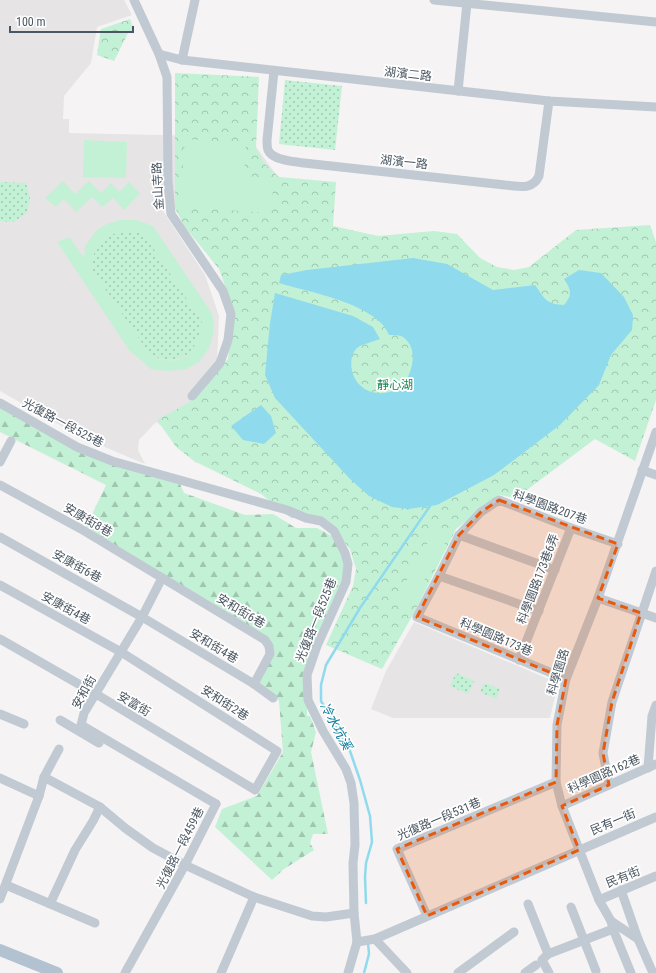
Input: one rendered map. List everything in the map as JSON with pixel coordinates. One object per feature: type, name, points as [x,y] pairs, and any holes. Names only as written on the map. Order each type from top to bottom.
[{"type":"main road","points":[[0,950],[57,973]]},
{"type":"street","name":"金山寺路","points":[[134,0],[159,54],[167,77],[168,180],[171,214],[224,290],[231,314],[228,340],[220,363],[192,396]]},
{"type":"street","points":[[182,60],[194,0]]},
{"type":"street","points":[[434,0],[656,22]]},
{"type":"street","points":[[458,91],[467,3]]},
{"type":"street","name":"湖濱二路","points":[[159,54],[182,60],[549,101],[656,107]]},
{"type":"street","name":"湖濱一路","points":[[274,71],[267,140],[268,150],[272,155],[283,160],[304,163],[504,185],[530,186],[536,183],[539,176],[549,101]]},
{"type":"street","name":"光復路一段525巷","points":[[0,403],[77,447],[112,461],[287,510],[306,518],[321,521],[334,531],[345,553],[348,564],[346,582],[317,646],[307,675],[308,700],[323,730],[346,769],[351,784],[354,803],[354,913],[358,942],[348,973]]},
{"type":"street","name":"科學園路","points":[[631,973],[612,925],[599,900],[562,806],[556,782],[557,724],[566,680],[618,544],[656,432]]},
{"type":"street","points":[[0,462],[12,441]]},
{"type":"street","points":[[642,470],[656,475]]},
{"type":"street","name":"安康街8巷","points":[[0,485],[81,529],[162,578]]},
{"type":"street","name":"科學園路207巷","points":[[417,617],[440,576],[458,535],[481,512],[499,500],[571,528],[618,544]]},
{"type":"street","name":"科學園路173巷6弄","points":[[520,660],[571,528]]},
{"type":"street","points":[[458,535],[554,570]]},
{"type":"street","name":"安康街6巷","points":[[0,537],[142,617]]},
{"type":"street","points":[[609,785],[603,753],[612,702],[656,572]]},
{"type":"street","points":[[440,576],[538,611]]},
{"type":"street","name":"安和街","points":[[162,578],[142,617],[84,713],[81,725],[216,804]]},
{"type":"street","name":"安和街6巷","points":[[162,578],[265,640],[269,646],[270,654],[254,684]]},
{"type":"street","name":"安康街4巷","points":[[0,585],[121,652]]},
{"type":"street","points":[[598,598],[656,618]]},
{"type":"street","name":"安和街4巷","points":[[142,617],[254,684],[273,698]]},
{"type":"street","name":"科學園路173巷","points":[[417,617],[566,680]]},
{"type":"street","name":"安富街","points":[[0,639],[96,694],[255,790]]},
{"type":"street","name":"安和街2巷","points":[[121,652],[277,751],[255,790]]},
{"type":"street","points":[[652,766],[652,716],[656,705]]},
{"type":"street","points":[[0,714],[24,724]]},
{"type":"street","name":"光復路一段459巷","points":[[60,720],[174,787],[216,804],[186,865],[125,973]]},
{"type":"street","points":[[0,899],[39,796],[44,777],[59,748]]},
{"type":"street","name":"科學園路162巷","points":[[562,806],[652,766]]},
{"type":"street","points":[[44,777],[100,807],[125,828],[153,848],[254,898],[312,916],[326,917],[354,913]]},
{"type":"street","points":[[0,778],[39,796]]},
{"type":"street","name":"光復路一段531巷","points":[[427,916],[397,849],[556,782]]},
{"type":"street","points":[[50,904],[74,850],[94,821],[100,807]]},
{"type":"street","name":"民有一街","points":[[579,850],[656,817]]},
{"type":"street","points":[[358,942],[375,939],[579,850]]},
{"type":"street","name":"民有街","points":[[599,900],[656,876]]},
{"type":"street","points":[[6,885],[95,923]]},
{"type":"street","points":[[621,890],[638,939],[653,972]]},
{"type":"street","points":[[224,972],[254,898]]},
{"type":"street","points":[[528,904],[548,954]]},
{"type":"street","points":[[571,907],[596,971]]},
{"type":"street","points":[[549,973],[542,960],[548,954],[584,940],[612,925]]},
{"type":"street","name":"科學園路","points":[[612,925],[638,939]]},
{"type":"street","points":[[458,973],[514,932]]},
{"type":"street","points":[[375,939],[407,973]]},
{"type":"street","points":[[525,973],[536,965]]},
{"type":"highlighted area","points":[[499,500],[618,544],[598,598],[641,613],[612,702],[603,753],[609,785],[562,806],[579,850],[427,916],[397,849],[556,782],[557,725],[566,679],[417,617],[459,535],[481,512]]},
{"type":"shaded area","points":[[0,0],[124,0],[132,15],[97,27],[91,63],[64,96],[63,119],[69,119],[69,133],[249,137],[280,180],[275,217],[161,208],[205,275],[219,316],[217,361],[181,440],[156,422],[139,440],[138,450],[145,464],[81,437],[0,391]]},
{"type":"shaded area","points":[[414,622],[558,683],[550,718],[393,718],[371,709],[386,671]]},
{"type":"green space","points":[[130,19],[134,30],[128,33],[114,61],[97,55],[101,29]]},
{"type":"green space","name":"靜心湖","points":[[175,73],[259,77],[256,148],[265,164],[279,177],[336,182],[333,226],[378,236],[434,231],[457,234],[480,258],[497,267],[514,270],[529,267],[576,230],[650,225],[656,242],[656,400],[635,461],[595,439],[516,498],[500,495],[456,529],[415,611],[382,669],[326,645],[353,586],[356,569],[350,549],[332,527],[315,515],[291,518],[261,494],[194,461],[176,447],[157,420],[195,399],[228,359],[233,308],[219,269],[185,227],[175,208]]},
{"type":"green space","points":[[285,80],[342,86],[335,150],[279,144]]},
{"type":"green space","points":[[185,139],[246,143],[244,176],[274,178],[271,213],[180,207]]},
{"type":"green space","points":[[84,140],[127,142],[126,178],[83,177]]},
{"type":"green space","points":[[63,181],[75,194],[89,181],[101,193],[111,183],[119,192],[129,182],[140,194],[124,210],[113,198],[102,207],[92,197],[76,212],[64,199],[56,207],[45,198]]},
{"type":"green space","points":[[0,182],[26,183],[30,198],[27,213],[13,222],[0,221]]},
{"type":"green space","points":[[120,220],[136,220],[153,226],[211,312],[214,321],[213,334],[209,348],[199,362],[186,369],[166,371],[151,369],[129,350],[57,242],[69,237],[84,258],[85,246],[97,230],[107,224]],"holes":[[[125,231],[133,231],[144,234],[202,322],[192,350],[180,359],[172,361],[150,355],[92,270],[94,252],[108,235]]]},
{"type":"green space","points":[[125,231],[133,231],[144,234],[202,322],[198,340],[194,347],[184,357],[171,360],[157,358],[150,355],[92,270],[94,252],[97,247],[108,235]]},
{"type":"green space","points":[[0,406],[63,441],[180,484],[184,493],[245,515],[273,514],[296,528],[317,528],[332,536],[342,553],[344,580],[314,645],[307,708],[307,716],[310,716],[316,732],[311,752],[328,834],[313,834],[310,843],[314,850],[284,869],[272,880],[215,827],[222,809],[257,796],[283,752],[279,701],[272,692],[258,682],[273,644],[86,527],[106,485],[0,432]]},
{"type":"green space","points":[[435,529],[449,536],[408,609],[395,602]]},
{"type":"green space","points":[[456,673],[474,681],[468,694],[450,686]]},
{"type":"green space","points":[[484,683],[500,689],[496,699],[480,692]]},
{"type":"water","name":"靜心湖","points":[[413,258],[447,264],[493,290],[535,285],[546,300],[564,305],[569,298],[570,292],[564,279],[579,270],[601,273],[624,297],[633,315],[632,330],[611,355],[599,385],[560,425],[494,475],[437,505],[408,509],[392,507],[369,496],[350,479],[275,398],[265,375],[270,323],[275,293],[353,316],[373,327],[380,339],[357,348],[354,352],[351,362],[355,378],[367,390],[378,393],[394,391],[402,385],[411,370],[413,357],[410,345],[406,340],[401,336],[389,335],[382,324],[372,316],[348,303],[279,283],[281,275],[307,270]]},
{"type":"water","points":[[261,405],[271,416],[276,433],[264,444],[243,440],[231,426]]},
{"type":"waterway","name":"冷水坑溪","points":[[366,903],[366,863],[372,842],[370,816],[350,751],[321,701],[321,685],[326,665],[360,608],[430,506]]},
{"type":"waterway","name":"冷水坑溪","points":[[364,973],[369,954],[368,943]]}]
